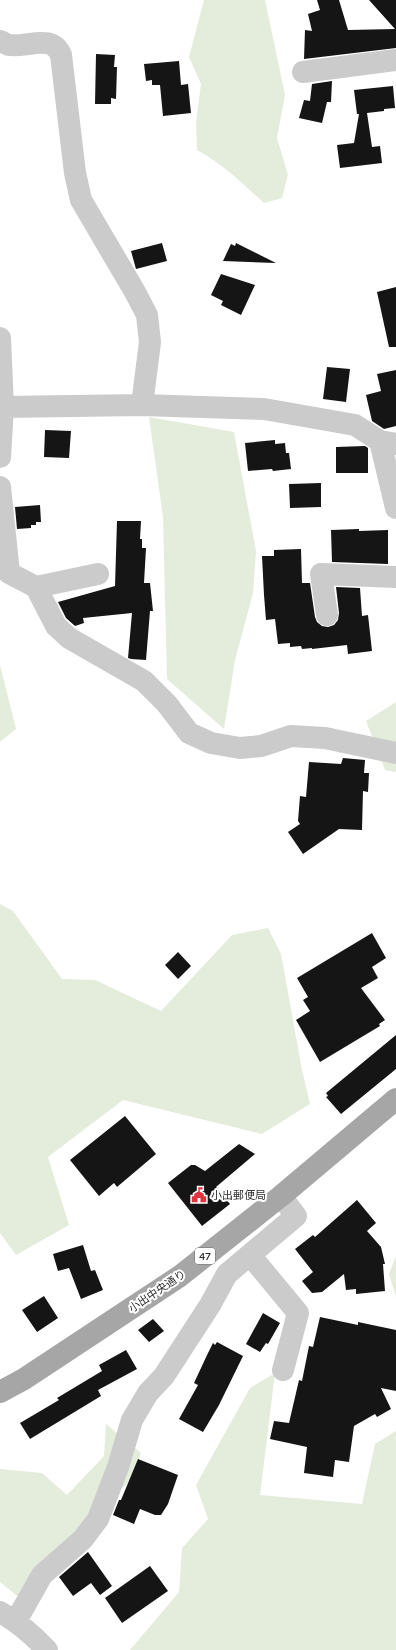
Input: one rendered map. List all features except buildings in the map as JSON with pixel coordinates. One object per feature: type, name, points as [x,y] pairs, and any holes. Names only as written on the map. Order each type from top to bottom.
[{"type":"main road","name":"小出中央通り","points":[[0,1392],[24,1379],[180,1276],[281,1196],[396,1099]]},
{"type":"street","points":[[0,41],[9,45],[50,43],[58,47],[61,55],[75,174],[81,200],[147,315],[150,342],[142,405]]},
{"type":"street","points":[[303,72],[396,60]]},
{"type":"street","points":[[0,338],[3,407],[0,457]]},
{"type":"street","points":[[3,407],[142,405],[264,409],[355,426],[388,443],[396,508]]},
{"type":"street","points":[[0,487],[4,575],[36,587],[98,574]]},
{"type":"street","points":[[327,615],[321,574],[396,577]]},
{"type":"street","points":[[36,587],[56,626],[69,638],[144,681],[167,704],[189,733],[211,743],[240,748],[261,746],[291,736],[325,738],[396,753]]},
{"type":"street","points":[[47,1650],[39,1640],[8,1616],[42,1575],[83,1539],[98,1519],[118,1467],[132,1420],[148,1393],[164,1376],[210,1305],[227,1274],[296,1216],[281,1196]]},
{"type":"street","points":[[250,1255],[298,1313],[283,1370]]},
{"type":"green space","points":[[204,0],[265,0],[285,95],[277,138],[288,175],[282,198],[264,203],[224,168],[197,150],[196,123],[201,84],[189,57]]},
{"type":"green space","points":[[149,417],[234,432],[256,551],[253,593],[235,660],[224,729],[167,679],[163,517]]},
{"type":"green space","points":[[0,665],[16,729],[0,742]]},
{"type":"green space","points":[[396,702],[396,772],[385,770],[366,721]]},
{"type":"green space","points":[[0,904],[13,911],[62,979],[95,980],[161,1011],[232,935],[268,928],[281,954],[302,1070],[310,1104],[262,1134],[123,1100],[48,1157],[69,1225],[16,1255],[0,1233]]},
{"type":"green space","points":[[396,1256],[396,1297],[389,1274]]},
{"type":"green space","points":[[275,1373],[260,1495],[362,1504],[375,1444],[396,1431],[396,1650],[130,1650],[179,1592],[182,1548],[208,1519],[196,1485],[250,1388]]},
{"type":"green space","points":[[106,1424],[141,1453],[133,1478],[107,1503],[21,1599],[0,1582],[0,1469],[42,1473],[67,1495],[104,1456]]},
{"type":"place","name":"小出郵便局","points":[[199,1195]]}]
